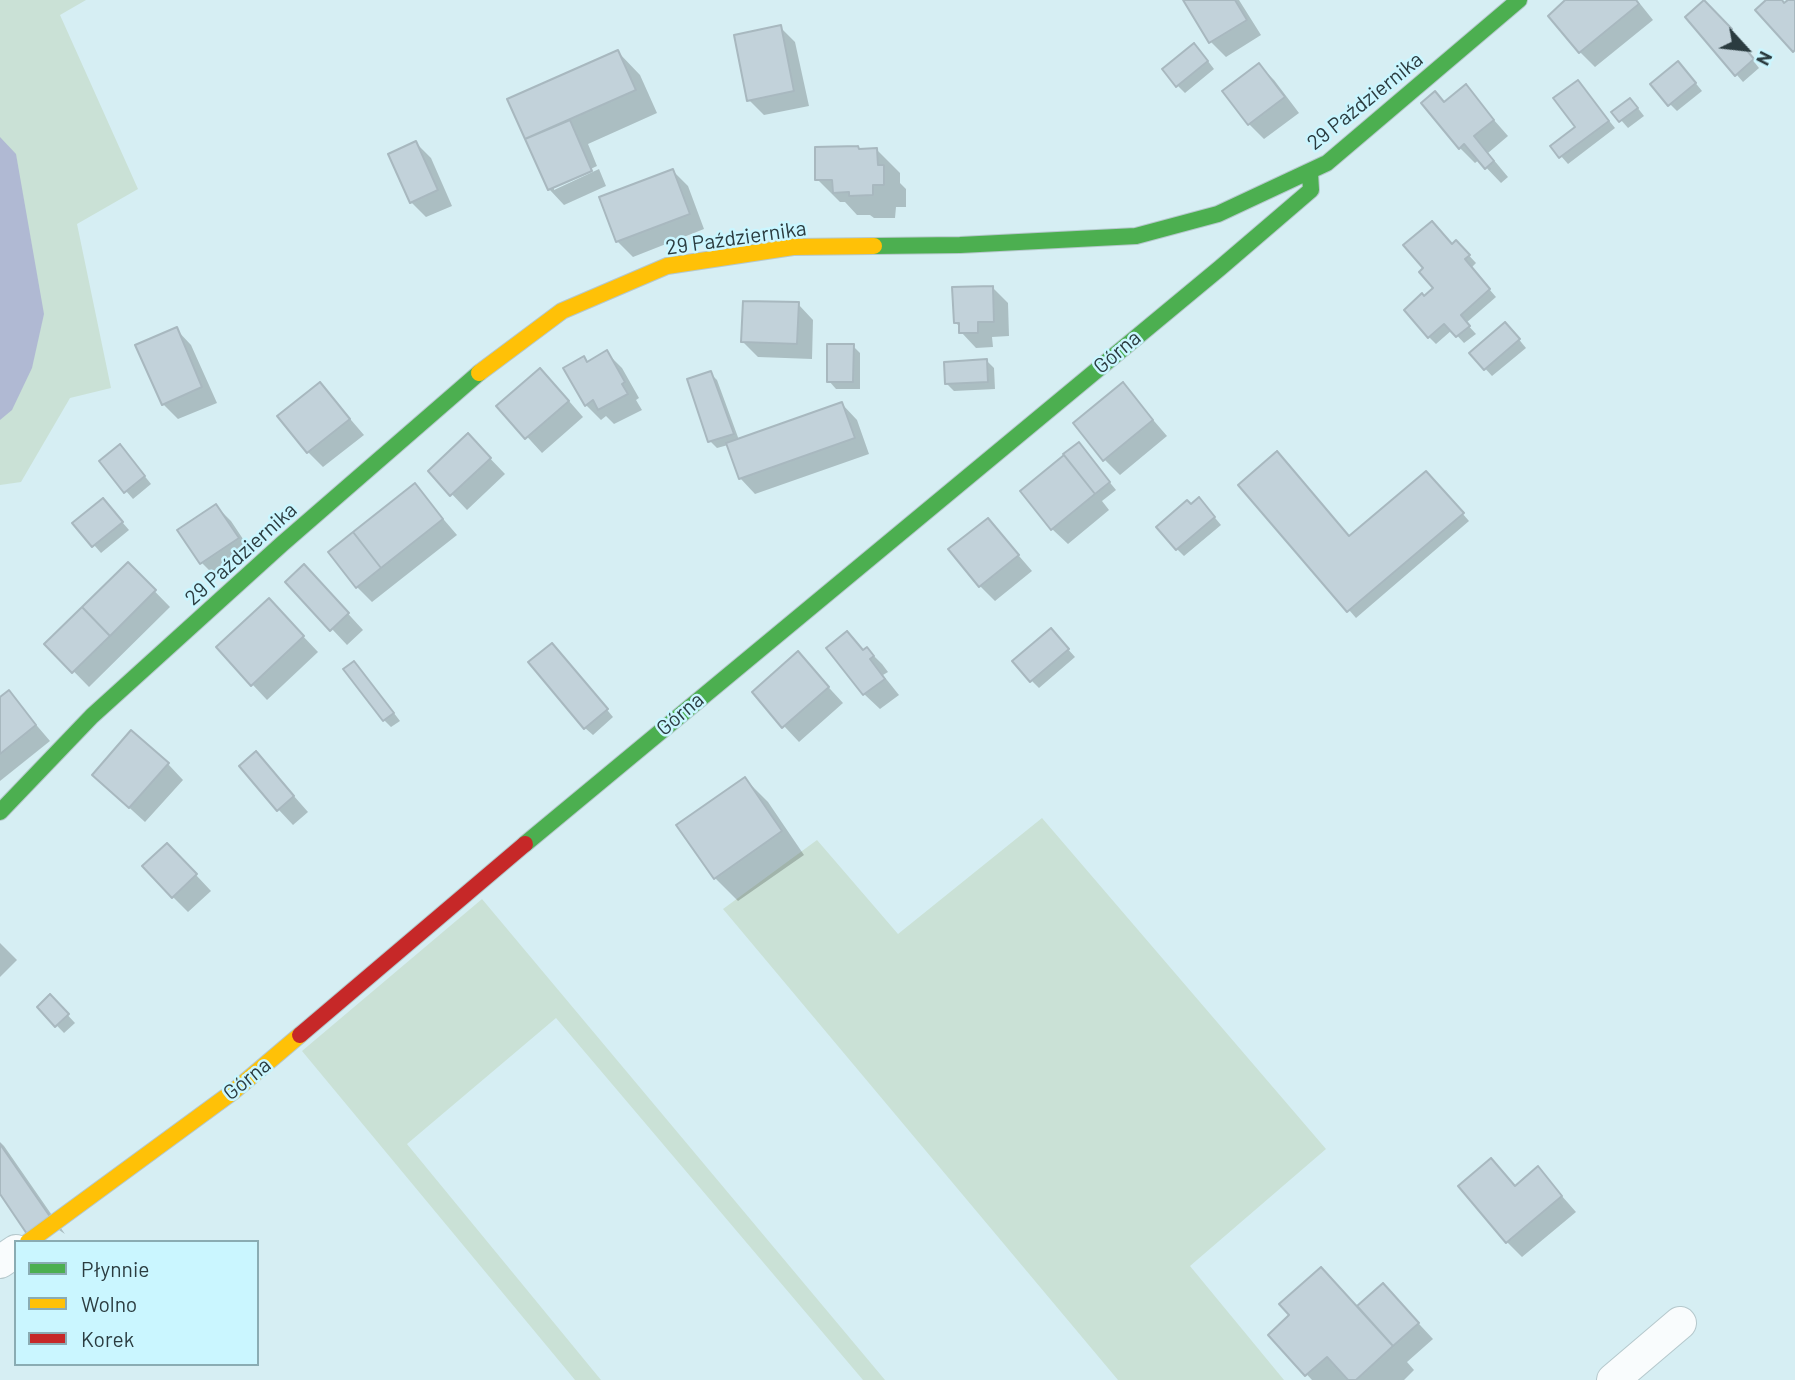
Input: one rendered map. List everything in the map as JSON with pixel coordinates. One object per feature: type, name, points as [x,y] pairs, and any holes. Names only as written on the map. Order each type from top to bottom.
[{"type":"street","name":"29 Października","points":[[0,813],[92,716],[282,544],[478,374],[562,311],[667,267],[793,247],[960,245],[1136,236],[1218,214],[1327,163],[1519,0]]},
{"type":"street","name":"Górna","points":[[31,1240],[234,1091],[631,755],[1220,268],[1311,190],[1310,171]]},
{"type":"street","points":[[1613,1380],[1680,1324]]},
{"type":"green space","points":[[0,0],[86,0],[60,15],[138,189],[77,224],[111,388],[70,398],[21,482],[0,485]]},
{"type":"green space","points":[[1042,818],[1326,1149],[1190,1266],[1284,1380],[1118,1380],[723,909],[817,840],[898,934]]},
{"type":"green space","points":[[482,899],[885,1380],[863,1380],[556,1018],[407,1144],[601,1380],[575,1380],[302,1051]]},
{"type":"water","points":[[0,137],[16,154],[44,314],[32,368],[12,410],[0,420]]},
{"type":"building","points":[[1183,0],[1235,0],[1247,20],[1209,43]]},
{"type":"building","points":[[1565,0],[1636,0],[1639,4],[1579,53],[1548,16]]},
{"type":"building","points":[[1704,0],[1732,29],[1730,30],[1754,59],[1735,76],[1685,17]]},
{"type":"building","points":[[1766,0],[1782,0],[1784,3],[1795,0],[1793,52],[1755,10]]},
{"type":"building","points":[[781,25],[794,91],[747,101],[734,35]]},
{"type":"building","points":[[1194,43],[1208,61],[1176,87],[1162,69]]},
{"type":"building","points":[[618,50],[636,90],[525,139],[507,99]]},
{"type":"building","points":[[1678,61],[1696,83],[1668,106],[1650,84]]},
{"type":"building","points":[[1259,63],[1285,97],[1248,125],[1222,91]]},
{"type":"building","points":[[1578,80],[1609,121],[1559,158],[1550,146],[1575,127],[1553,98]]},
{"type":"building","points":[[1466,84],[1494,120],[1474,136],[1494,161],[1485,169],[1464,144],[1459,149],[1421,103],[1435,91],[1444,102]]},
{"type":"building","points":[[1630,98],[1638,108],[1619,122],[1611,112]]},
{"type":"building","points":[[570,120],[592,171],[548,190],[525,139]]},
{"type":"building","points":[[416,141],[438,190],[410,203],[388,154]]},
{"type":"building","points":[[858,146],[859,149],[877,148],[878,165],[884,165],[884,185],[873,185],[873,195],[849,196],[849,192],[833,193],[832,180],[815,180],[815,147]]},
{"type":"building","points":[[673,169],[690,214],[616,242],[599,197]]},
{"type":"building","points":[[1432,221],[1452,244],[1456,240],[1470,255],[1465,259],[1490,289],[1461,315],[1470,326],[1456,337],[1444,324],[1428,338],[1404,310],[1422,293],[1424,296],[1433,288],[1419,272],[1423,268],[1403,245]]},
{"type":"building","points":[[993,286],[994,322],[978,322],[978,333],[959,333],[959,323],[954,323],[952,287]]},
{"type":"building","points":[[743,301],[799,302],[797,344],[741,342]]},
{"type":"building","points":[[1505,322],[1520,339],[1484,370],[1469,353]]},
{"type":"building","points":[[177,327],[202,387],[162,405],[135,345]]},
{"type":"building","points":[[827,344],[854,344],[853,382],[827,382]]},
{"type":"building","points":[[607,350],[625,382],[622,384],[628,394],[598,410],[593,400],[585,406],[563,368],[584,356],[587,362]]},
{"type":"building","points":[[987,359],[988,382],[945,384],[944,362]]},
{"type":"building","points":[[540,368],[569,401],[525,439],[496,406]]},
{"type":"building","points":[[711,371],[734,434],[708,442],[687,379]]},
{"type":"building","points":[[320,382],[350,419],[307,453],[277,416]]},
{"type":"building","points":[[1123,382],[1153,420],[1103,461],[1073,423]]},
{"type":"building","points":[[842,402],[855,438],[739,479],[726,443]]},
{"type":"building","points":[[468,433],[491,458],[450,496],[428,471]]},
{"type":"building","points":[[1079,442],[1110,482],[1095,494],[1063,454]]},
{"type":"building","points":[[120,444],[145,476],[124,493],[99,461]]},
{"type":"building","points":[[1277,451],[1349,536],[1426,471],[1464,513],[1347,612],[1238,485]]},
{"type":"building","points":[[1064,455],[1095,494],[1051,530],[1020,491]]},
{"type":"building","points":[[415,483],[443,519],[381,568],[353,532]]},
{"type":"building","points":[[1199,497],[1215,517],[1176,550],[1156,527],[1187,500],[1191,504]]},
{"type":"building","points":[[103,498],[123,522],[92,547],[72,523]]},
{"type":"building","points":[[216,504],[239,538],[200,564],[177,530]]},
{"type":"building","points":[[988,518],[1019,555],[979,587],[948,549]]},
{"type":"building","points":[[353,532],[381,568],[356,588],[328,552]]},
{"type":"building","points":[[128,562],[156,590],[110,636],[82,607]]},
{"type":"building","points":[[304,564],[349,613],[330,631],[285,582]]},
{"type":"building","points":[[269,598],[304,636],[251,686],[216,647]]},
{"type":"building","points":[[82,607],[110,636],[72,673],[44,644]]},
{"type":"building","points":[[1051,628],[1069,649],[1030,682],[1012,661]]},
{"type":"building","points":[[847,631],[863,650],[867,647],[874,656],[870,659],[885,679],[863,695],[826,648]]},
{"type":"building","points":[[552,643],[608,709],[584,729],[528,662]]},
{"type":"building","points":[[798,651],[829,687],[782,728],[752,692]]},
{"type":"building","points":[[354,661],[394,713],[383,721],[343,669]]},
{"type":"building","points":[[9,690],[36,725],[0,754],[0,697]]},
{"type":"building","points":[[131,730],[169,763],[129,808],[92,775]]},
{"type":"building","points":[[256,751],[294,796],[277,811],[239,766]]},
{"type":"building","points":[[745,777],[782,831],[714,879],[676,825]]},
{"type":"building","points":[[167,843],[197,874],[172,898],[142,866]]},
{"type":"building","points":[[50,994],[69,1014],[55,1027],[37,1007]]},
{"type":"building","points":[[0,1144],[51,1218],[27,1234],[0,1194]]},
{"type":"building","points":[[1491,1158],[1515,1186],[1538,1166],[1562,1196],[1506,1243],[1458,1186]]},
{"type":"building","points":[[1321,1267],[1393,1346],[1356,1380],[1348,1380],[1327,1357],[1305,1376],[1268,1335],[1289,1315],[1279,1304]]},
{"type":"building","points":[[1383,1283],[1419,1323],[1393,1346],[1357,1306]]},
{"type":"traffic: fast","points":[[874,246],[960,245],[1136,236],[1218,214],[1327,163],[1519,0]]},
{"type":"traffic: fast","points":[[525,844],[1220,268],[1311,190],[1310,173]]},
{"type":"traffic: fast","points":[[0,812],[92,716],[282,544],[479,373]]},
{"type":"traffic: slow","points":[[479,373],[562,311],[667,266],[793,247],[874,246]]},
{"type":"traffic: slow","points":[[31,1240],[234,1091],[300,1035]]},
{"type":"traffic: jam","points":[[300,1035],[525,844]]}]
